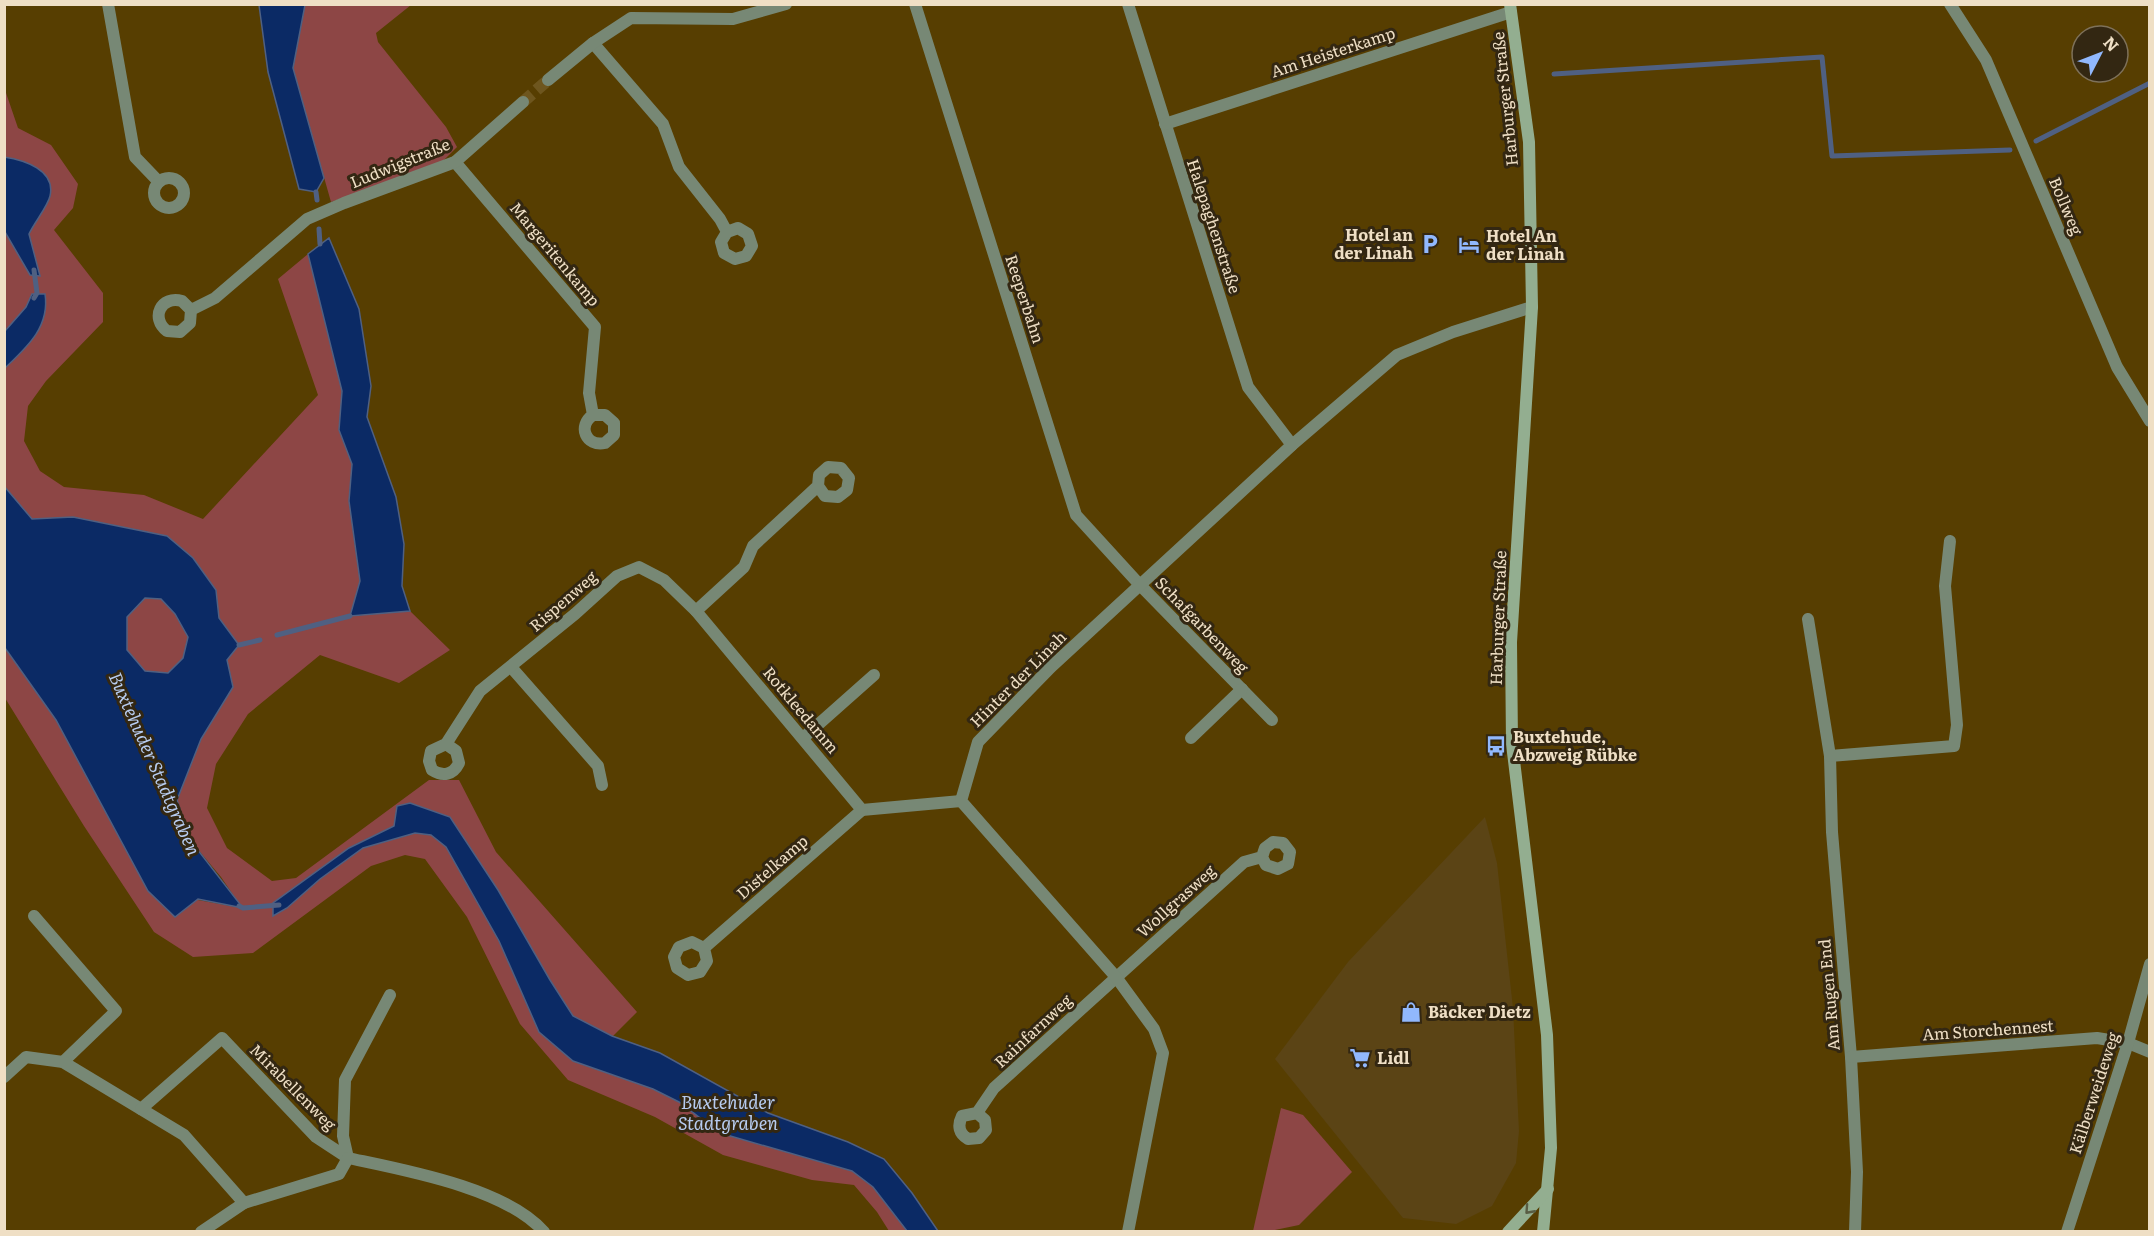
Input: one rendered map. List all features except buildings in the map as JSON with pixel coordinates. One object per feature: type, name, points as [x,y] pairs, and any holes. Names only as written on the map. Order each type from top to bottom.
[{"type":"street","points":[[108,4],[135,157],[159,182]]},
{"type":"street","points":[[548,80],[593,43],[631,18],[733,19],[786,4]]},
{"type":"street","name":"Reeperbahn","points":[[915,4],[1076,515],[1139,584]]},
{"type":"street","name":"Halepaghenstraße","points":[[1128,4],[1248,387],[1292,445]]},
{"type":"street","name":"Bollweg","points":[[1950,4],[1986,60],[2117,367],[2150,422]]},
{"type":"street","name":"Am Heisterkamp","points":[[1165,124],[1511,8]]},
{"type":"street","name":"Harburger Straße","points":[[1511,8],[1528,142],[1532,308],[1511,642],[1512,744],[1547,1035],[1551,1108],[1549,1188],[1543,1232]]},
{"type":"street","points":[[593,43],[663,124],[680,167],[720,219],[727,232]]},
{"type":"street","name":"Ludwigstraße","points":[[191,310],[215,298],[307,219],[455,162],[523,102]]},
{"type":"street","name":"Margeritenkamp","points":[[455,162],[596,327],[589,393],[593,415]]},
{"type":"street","name":"Hinter der Linah","points":[[961,801],[978,742],[1051,667],[1292,445],[1397,355],[1453,332],[1532,308]]},
{"type":"street","points":[[696,611],[744,567],[753,546],[818,486]]},
{"type":"street","points":[[1830,756],[1954,746],[1957,725],[1946,586],[1950,541]]},
{"type":"street","name":"Rotkleedamm","points":[[639,567],[664,580],[696,611],[862,810]]},
{"type":"street","name":"Rispenweg","points":[[446,744],[480,691],[617,576],[639,567]]},
{"type":"street","name":"Schafgarbenweg","points":[[1139,584],[1272,720]]},
{"type":"street","name":"Am Rugen End","points":[[1808,619],[1830,756],[1832,832],[1851,1057],[1857,1172],[1855,1232]]},
{"type":"street","points":[[511,667],[598,766],[602,784]]},
{"type":"street","points":[[804,738],[874,675]]},
{"type":"street","name":"Schafgarbenweg","points":[[1191,738],[1242,689]]},
{"type":"street","points":[[862,810],[961,801],[1116,977],[1154,1029],[1163,1053],[1128,1232]]},
{"type":"street","name":"Distelkamp","points":[[704,948],[862,810]]},
{"type":"street","name":"Wollgrasweg","points":[[1116,977],[1244,861],[1262,857]]},
{"type":"street","points":[[34,916],[116,1011],[63,1062]]},
{"type":"street","name":"Kälberweideweg","points":[[2067,1232],[2128,1043],[2150,964]]},
{"type":"street","name":"Rainfarnweg","points":[[977,1113],[994,1088],[1116,977]]},
{"type":"street","name":"Mirabellenweg","points":[[348,1158],[343,1136],[345,1080],[390,994]]},
{"type":"street","name":"Mirabellenweg","points":[[141,1109],[222,1038],[316,1137],[348,1158]]},
{"type":"street","name":"Am Storchennest","points":[[1851,1057],[2097,1038],[2128,1043],[2150,1052]]},
{"type":"street","points":[[4,1077],[26,1057],[63,1062],[184,1135],[244,1203]]},
{"type":"street","points":[[201,1232],[244,1203],[339,1174],[348,1158],[448,1180],[531,1217],[544,1232]]},
{"type":"street","points":[[1508,1232],[1549,1188]]},
{"type":"shaded area","points":[[305,5],[411,5],[376,33],[378,42],[446,127],[457,147],[441,163],[331,202],[293,68]]},
{"type":"shaded area","points":[[4,87],[18,128],[51,145],[78,184],[73,208],[54,230],[103,293],[103,322],[46,381],[28,406],[24,441],[40,471],[64,487],[144,495],[203,519],[318,395],[278,279],[308,254],[325,313],[342,391],[339,430],[352,464],[349,501],[360,581],[350,616],[410,611],[450,650],[399,683],[320,655],[248,714],[216,764],[207,808],[227,848],[272,881],[296,878],[429,780],[459,780],[496,852],[637,1012],[613,1036],[660,1053],[768,1113],[848,1142],[884,1159],[912,1193],[938,1231],[889,1231],[877,1212],[854,1185],[812,1180],[723,1155],[655,1117],[568,1080],[520,1024],[467,917],[425,859],[405,855],[371,866],[253,953],[193,957],[154,932],[84,826],[5,698],[5,648],[56,720],[148,891],[242,908],[221,877],[190,840],[177,800],[201,739],[233,687],[227,660],[239,645],[219,618],[216,590],[193,558],[167,536],[73,517],[5,529]]},
{"type":"shaded area","points":[[145,598],[161,599],[175,614],[188,637],[183,658],[168,673],[145,671],[127,650],[127,617]]},
{"type":"shaded area","points":[[1485,817],[1497,863],[1513,1008],[1519,1131],[1516,1163],[1492,1206],[1456,1224],[1403,1218],[1275,1059],[1348,962]]},
{"type":"shaded area","points":[[1281,1108],[1303,1115],[1352,1172],[1299,1225],[1270,1231],[1253,1231]]},
{"type":"water","points":[[259,5],[305,5],[293,68],[324,178],[316,192],[299,189],[268,72]]},
{"type":"water","points":[[4,157],[37,168],[48,179],[51,187],[49,200],[29,234],[40,276],[30,275],[5,232]]},
{"type":"water","points":[[329,238],[359,309],[371,386],[367,417],[396,497],[404,544],[402,586],[410,611],[350,616],[360,581],[349,501],[352,464],[339,430],[342,391],[308,254]]},
{"type":"water","points":[[32,294],[45,294],[44,317],[29,344],[5,368],[5,331],[26,307]]},
{"type":"water","points":[[4,486],[32,519],[73,517],[167,536],[193,558],[216,590],[219,618],[239,645],[227,660],[233,687],[201,739],[177,800],[190,840],[243,908],[198,899],[175,917],[148,891],[56,720],[5,648]],"holes":[[[145,598],[161,599],[175,614],[188,637],[183,658],[168,673],[145,671],[127,650],[127,617]]]},
{"type":"water","name":"Buxtehuder Stadtgraben","points":[[410,803],[450,817],[498,890],[573,1016],[612,1036],[660,1053],[768,1113],[848,1142],[884,1159],[912,1193],[938,1231],[907,1231],[873,1187],[852,1171],[720,1133],[679,1102],[653,1089],[573,1061],[539,1032],[499,941],[446,847],[431,835],[415,833],[363,848],[320,879],[287,908],[273,916],[273,903],[349,848],[394,826],[397,806]]},
{"type":"waterway","points":[[1554,74],[1822,57],[1832,156],[2010,150]]},
{"type":"waterway","points":[[2036,141],[2150,83]]},
{"type":"waterway","points":[[316,192],[317,200]]},
{"type":"waterway","points":[[319,229],[320,244]]},
{"type":"waterway","name":"Buxtehuder Stadtgraben","points":[[34,270],[37,293],[34,298]]},
{"type":"waterway","points":[[277,635],[350,616]]},
{"type":"waterway","points":[[239,645],[260,640]]},
{"type":"waterway","name":"Buxtehuder Stadtgraben","points":[[239,906],[243,908],[279,905]]},
{"type":"tunnel","points":[[523,102],[548,80]]},
{"type":"place","name":"Hotel an der Linah","points":[[1430,244]]},
{"type":"place","name":"Hotel An der Linah","points":[[1469,245]]},
{"type":"place","name":"Buxtehude, Abzweig Rübke","points":[[1496,746]]},
{"type":"place","name":"Bäcker Dietz","points":[[1411,1012]]},
{"type":"place","name":"Lidl","points":[[1360,1058]]}]
